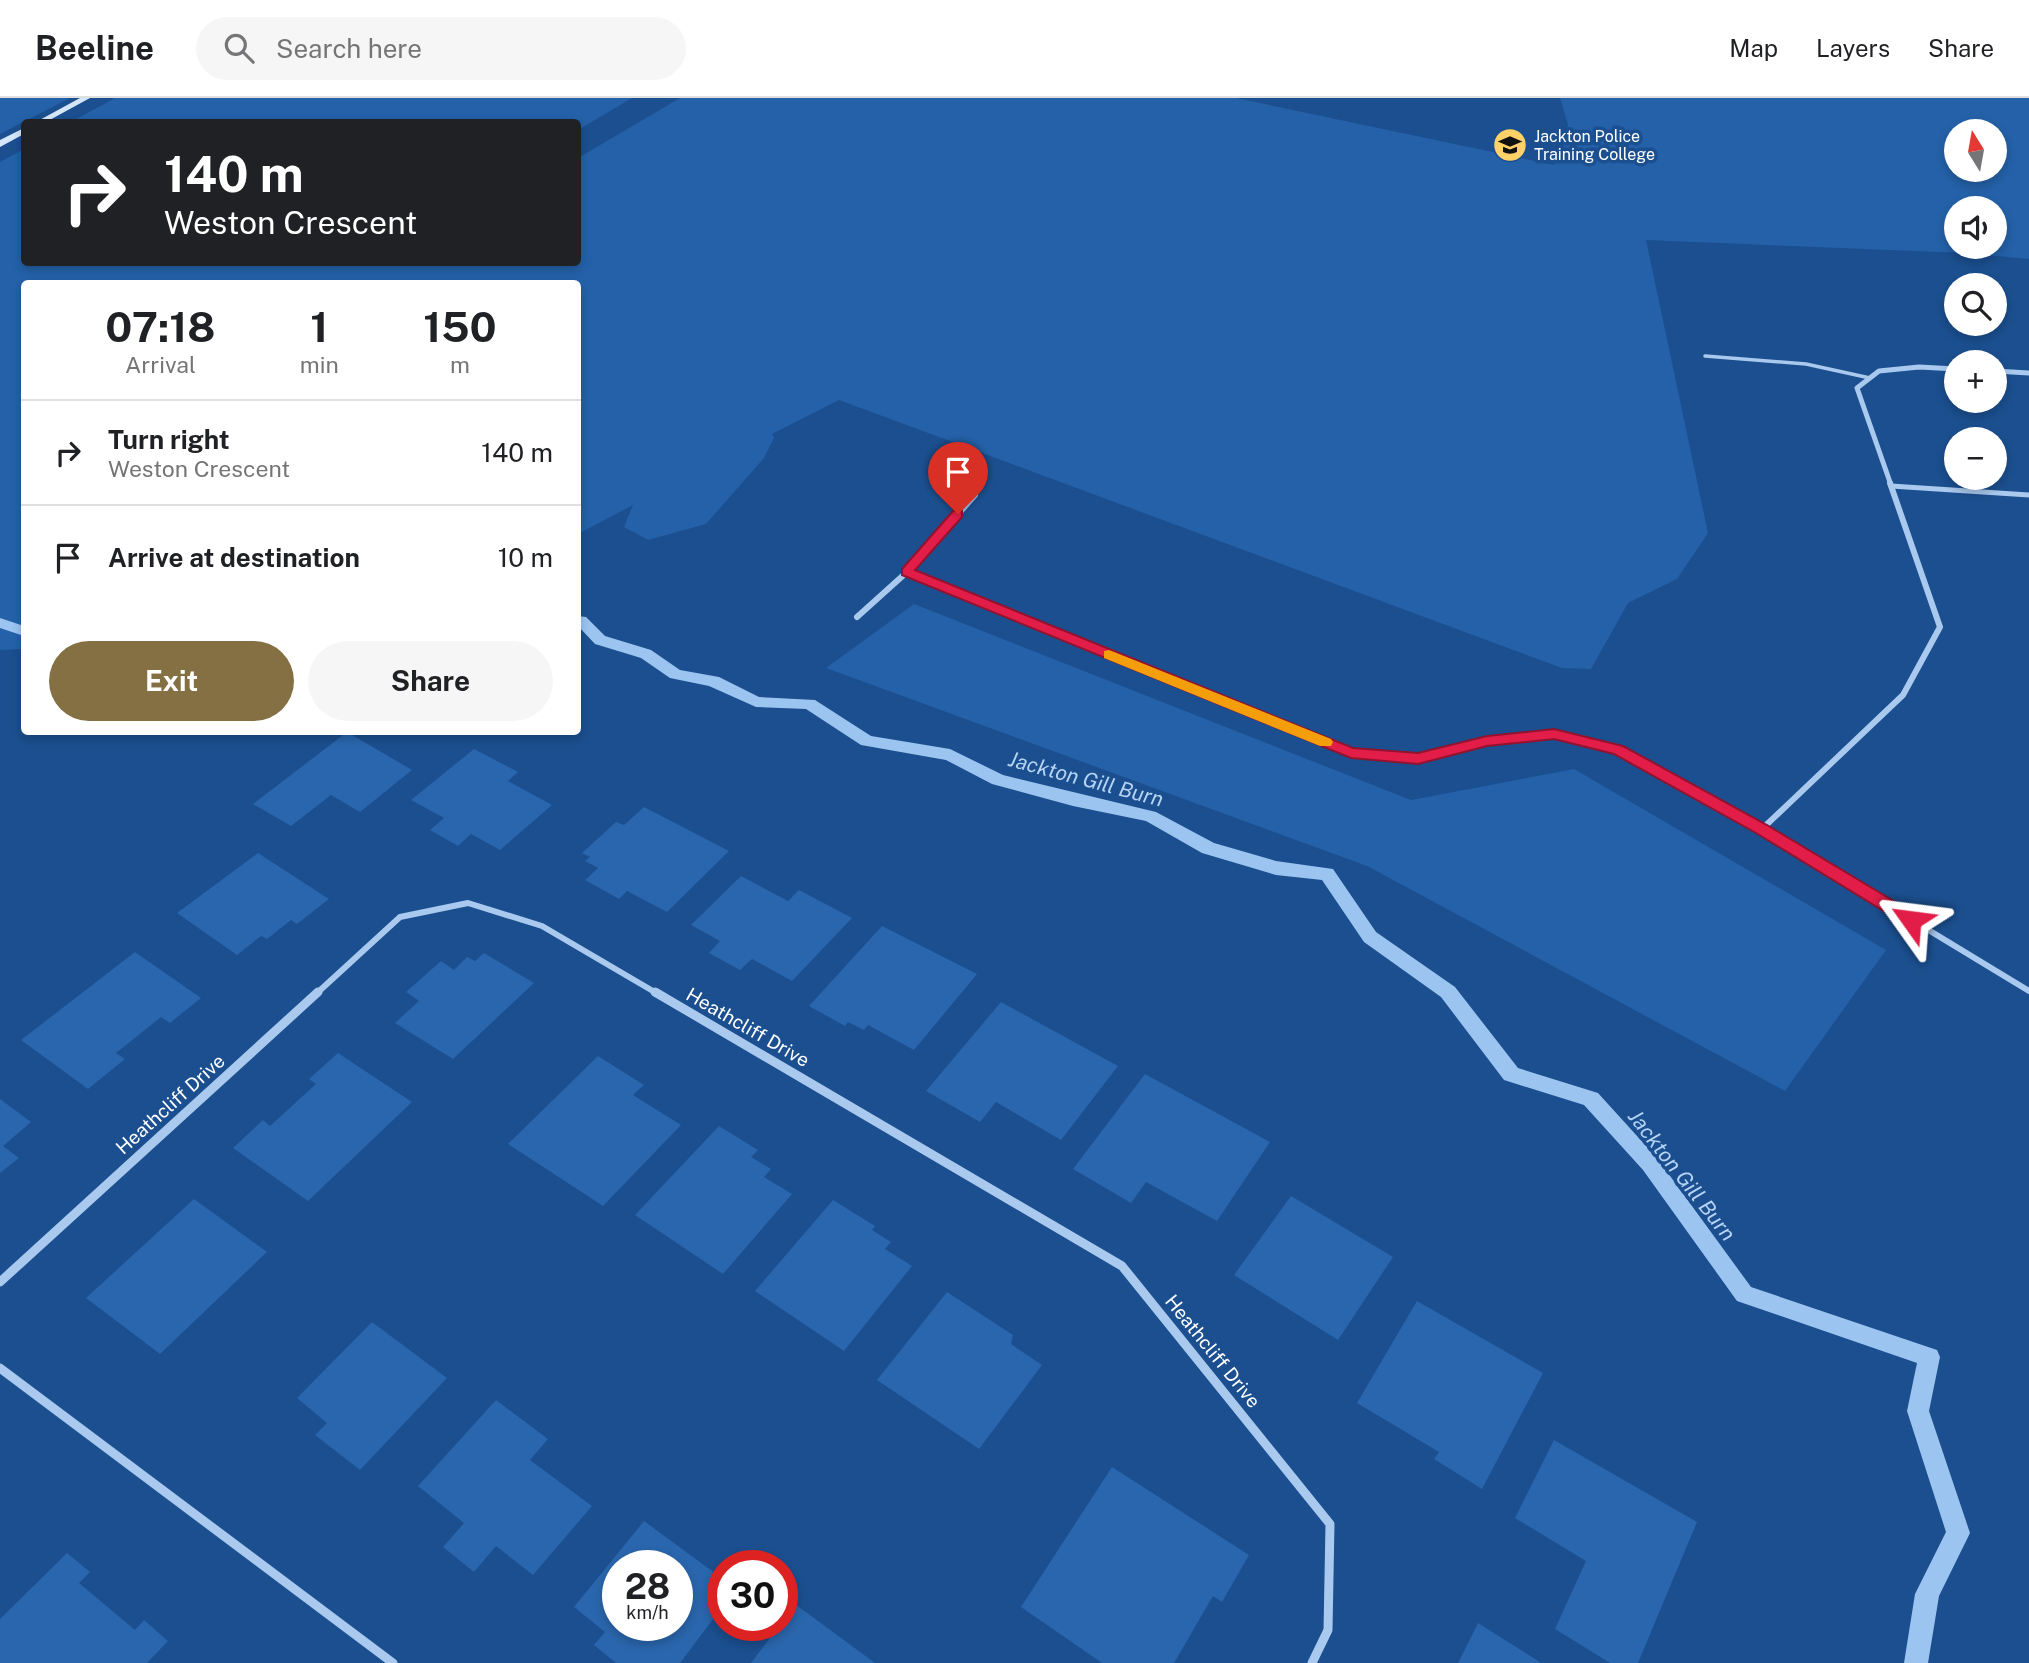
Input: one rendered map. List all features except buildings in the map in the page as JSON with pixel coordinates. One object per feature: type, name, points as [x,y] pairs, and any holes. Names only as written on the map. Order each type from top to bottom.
[{"type":"main road","points":[[46,119],[86,98]]},
{"type":"main road","points":[[0,144],[21,133]]},
{"type":"street","points":[[1762,829],[1903,695],[1940,627],[1857,388],[1879,371],[1919,367],[1944,368]]},
{"type":"street","points":[[2007,372],[2029,373]]},
{"type":"street","points":[[857,617],[907,572],[975,495]]},
{"type":"street","points":[[907,572],[1351,753],[1418,758],[1487,741],[1554,734],[1618,749],[1762,829],[2029,991]]},
{"type":"street","name":"Heathcliff Drive","points":[[0,1282],[400,917],[468,902],[542,926],[1122,1266],[1330,1524],[1328,1630],[1312,1663]]},
{"type":"street","points":[[0,1368],[393,1663]]},
{"type":"lane","points":[[1705,356],[1806,364],[1870,378]]},
{"type":"lane","points":[[1891,486],[2029,495]]},
{"type":"shaded area","points":[[0,98],[70,98],[29,119],[21,119],[21,123],[0,134]]},
{"type":"shaded area","points":[[115,98],[632,98],[581,128],[581,119],[76,119]]},
{"type":"shaded area","points":[[680,98],[1236,98],[1554,165],[1568,125],[1560,98],[2029,98],[2029,259],[2007,257],[2007,196],[1944,196],[1944,252],[1646,240],[1708,533],[1677,579],[1628,603],[1591,669],[1562,668],[839,400],[772,434],[774,438],[764,458],[706,524],[648,540],[624,527],[633,505],[581,532],[581,280],[21,280],[21,649],[0,650],[0,162],[21,151],[21,266],[581,266],[581,156]]},
{"type":"shaded area","points":[[914,604],[1411,800],[1574,769],[1886,950],[1785,1091],[1367,866],[826,668]]},
{"type":"waterway","name":"Jackton Gill Burn","points":[[581,621],[600,640],[646,654],[676,674],[713,681],[756,702],[809,704],[867,741],[950,755],[998,780],[1073,800],[1150,816],[1208,848],[1276,868],[1327,874],[1370,937],[1448,992],[1511,1074],[1591,1099],[1650,1164],[1744,1294],[1929,1357],[1918,1411],[1958,1533],[1927,1594],[1916,1663]]},
{"type":"waterway","name":"Jackton Gill Burn","points":[[0,623],[21,630]]},
{"type":"slow traffic","points":[[1109,654],[1325,742]]},
{"type":"place","name":"Jackton Police Training College","points":[[1510,145]]},
{"type":"route","points":[[958,514],[907,572],[1351,753],[1418,758],[1487,741],[1554,734],[1618,749],[1762,829],[1911,920]]}]
